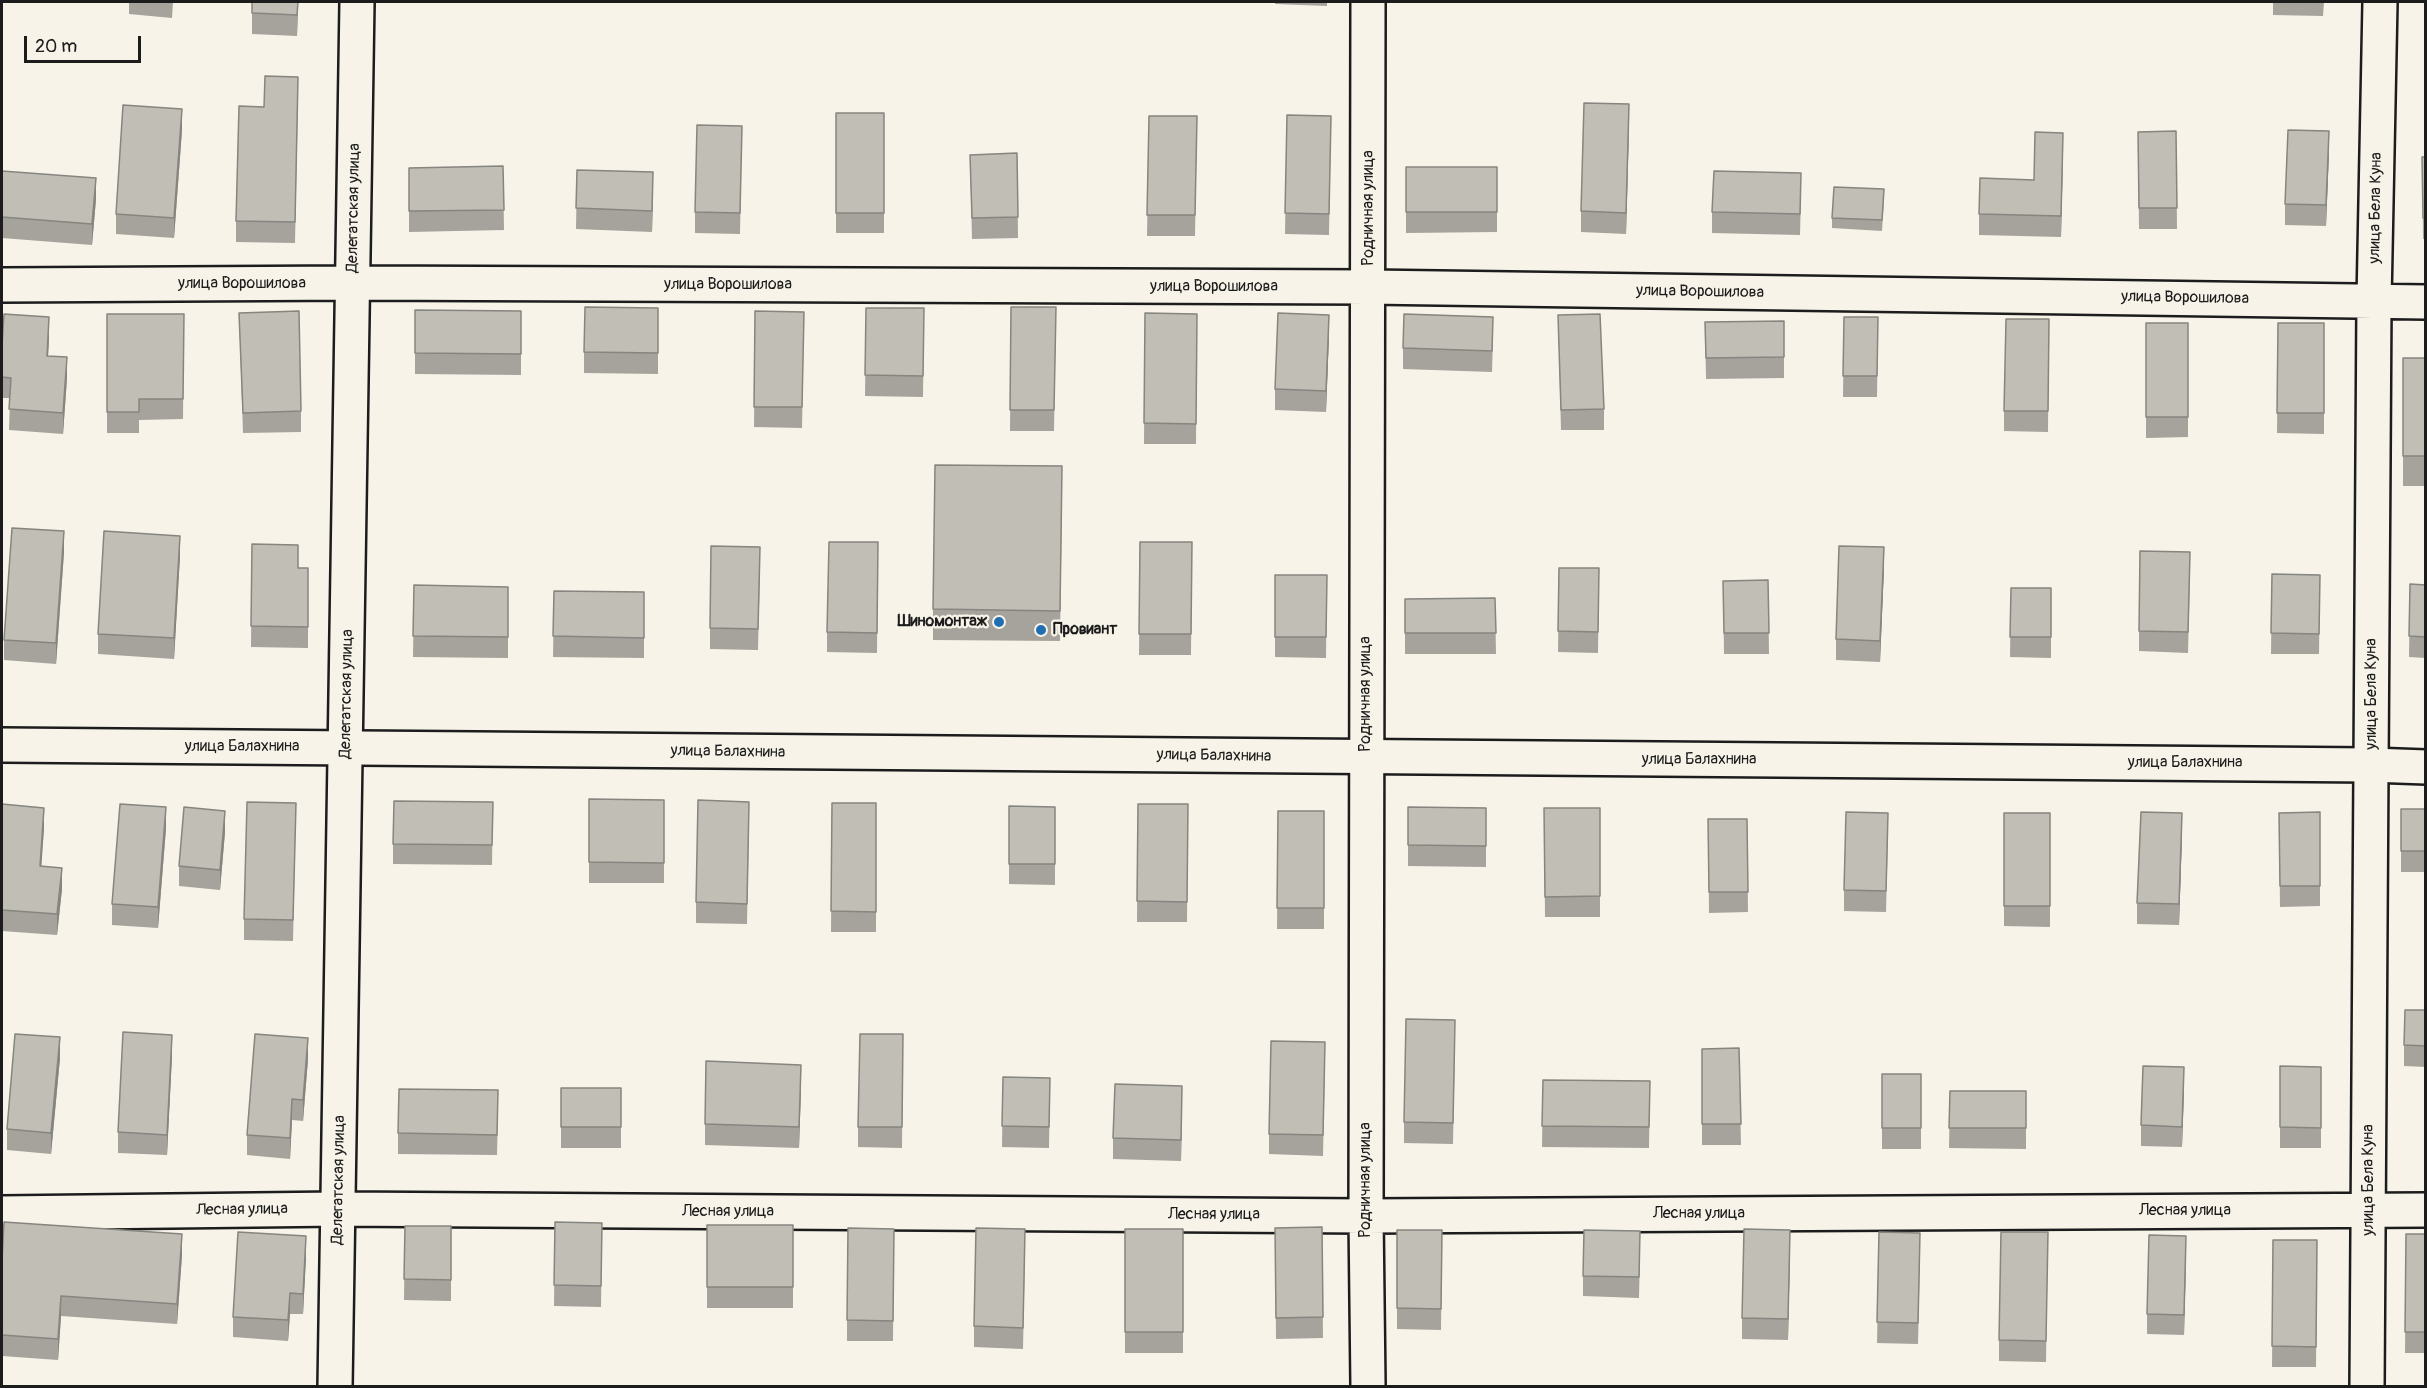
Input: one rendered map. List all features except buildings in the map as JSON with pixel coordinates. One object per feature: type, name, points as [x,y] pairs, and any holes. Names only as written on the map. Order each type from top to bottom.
[{"type":"street","name":"Делегатская улица","points":[[335,1386],[357,2]]},
{"type":"street","name":"Родничная улица","points":[[1368,2],[1366,758],[1368,1386]]},
{"type":"street","name":"улица Бела Куна","points":[[2367,1386],[2374,301],[2380,2]]},
{"type":"street","name":"улица Ворошилова","points":[[2,285],[353,283],[1369,287],[2426,302]]},
{"type":"street","name":"улица Балахнина","points":[[2,745],[2426,767]]},
{"type":"street","name":"Лесная улица","points":[[2,1213],[339,1209],[1366,1216],[2426,1210]]},
{"type":"place","name":"Шиномонтаж","points":[[999,622]]},
{"type":"place","name":"Провиант","points":[[1041,630]]}]
